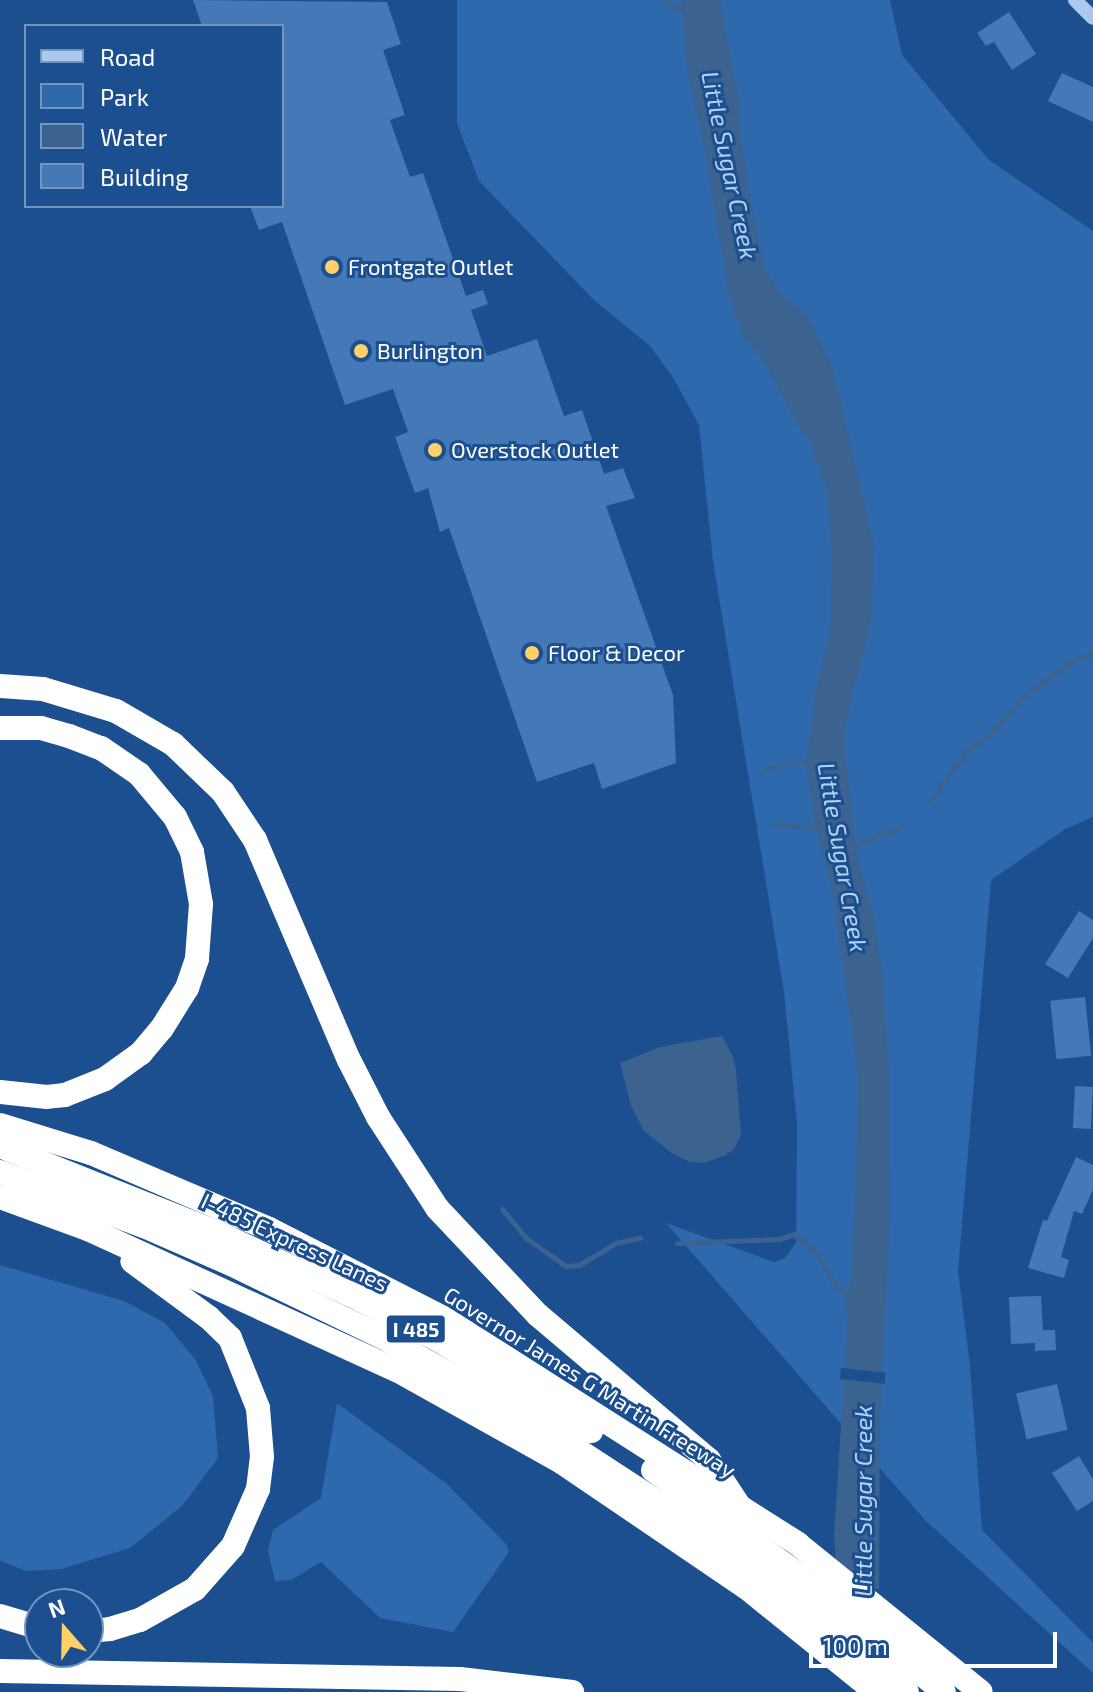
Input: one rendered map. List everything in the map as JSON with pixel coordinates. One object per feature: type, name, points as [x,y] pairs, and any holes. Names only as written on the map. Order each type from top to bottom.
[{"type":"highway","points":[[0,686],[51,690],[116,711],[173,744],[223,792],[255,840],[349,1060],[378,1117],[437,1208],[538,1315],[709,1460],[740,1507]]},
{"type":"highway","points":[[0,728],[41,728],[69,736],[101,748],[139,774],[175,817],[192,852],[201,904],[197,959],[187,988],[162,1028],[141,1053],[105,1079],[65,1095],[47,1097],[0,1092]]},
{"type":"highway","name":"Governor James G Martin Freeway","points":[[0,1125],[91,1153],[269,1229],[442,1317],[798,1544],[981,1692]]},
{"type":"highway","name":"I-485 Express Lanes","points":[[0,1146],[216,1232],[440,1341],[674,1484],[792,1583],[907,1692]]},
{"type":"highway","name":"I-485 Express Lanes","points":[[0,1172],[144,1226],[390,1341],[573,1447],[792,1583],[940,1689]]},
{"type":"highway","name":"I 485","points":[[0,1197],[88,1229],[404,1374],[563,1463],[697,1552],[794,1623],[876,1692]]},
{"type":"highway","points":[[88,1229],[208,1317],[230,1338],[258,1408],[262,1457],[251,1512],[233,1546],[195,1589],[140,1620],[104,1628]]},
{"type":"highway","points":[[0,1616],[24,1623]]},
{"type":"highway","points":[[0,1671],[460,1679],[572,1692]]},
{"type":"street","points":[[1075,0],[1093,18]]},
{"type":"green space","points":[[457,0],[890,0],[902,55],[989,160],[1093,231],[1093,817],[1065,829],[991,880],[958,1271],[970,1365],[982,1530],[1093,1643],[1093,1673],[925,1520],[666,1223],[774,1262],[785,1258],[796,1243],[797,1123],[784,992],[713,561],[699,425],[674,379],[650,346],[594,300],[479,181],[457,123]]},
{"type":"green space","points":[[0,1265],[124,1301],[165,1323],[195,1359],[213,1396],[218,1458],[182,1506],[130,1548],[61,1569],[27,1571],[0,1561]]},
{"type":"green space","points":[[337,1403],[447,1484],[507,1545],[509,1552],[453,1632],[380,1618],[321,1562],[291,1580],[275,1581],[268,1551],[273,1530],[321,1498]]},
{"type":"water","name":"Little Sugar Creek","points":[[681,0],[720,0],[739,102],[739,125],[754,219],[766,270],[781,294],[808,316],[833,369],[874,546],[871,623],[848,711],[844,742],[856,852],[875,922],[882,966],[889,1073],[890,1222],[880,1413],[879,1589],[838,1588],[834,1536],[848,1316],[843,1296],[850,1287],[858,1077],[833,893],[815,825],[806,765],[815,695],[831,624],[832,548],[826,487],[809,440],[798,426],[762,358],[743,336],[729,295],[706,156],[688,75]]},
{"type":"water","points":[[722,1036],[733,1056],[736,1070],[741,1135],[734,1149],[726,1155],[704,1163],[690,1162],[673,1154],[644,1131],[631,1106],[620,1063],[660,1047]]},
{"type":"pier","points":[[841,1368],[886,1373],[885,1384],[840,1379]]},
{"type":"building","points":[[193,0],[387,2],[401,44],[383,50],[405,115],[390,120],[410,177],[423,173],[466,296],[483,290],[488,304],[471,310],[487,356],[537,339],[564,416],[582,410],[604,474],[623,468],[635,498],[606,506],[673,695],[676,763],[602,789],[594,763],[537,782],[449,528],[440,532],[428,488],[415,493],[395,437],[408,432],[393,389],[345,405],[282,222],[259,230],[251,208],[284,208],[284,24],[201,24]]},
{"type":"building","points":[[1009,12],[1036,54],[1012,70],[994,42],[986,46],[977,33]]},
{"type":"building","points":[[1062,73],[1093,87],[1093,122],[1048,101]]},
{"type":"building","points":[[1079,911],[1093,920],[1093,938],[1068,978],[1045,964]]},
{"type":"building","points":[[1085,997],[1091,1056],[1056,1059],[1050,1001]]},
{"type":"building","points":[[1075,1086],[1093,1087],[1091,1129],[1073,1128]]},
{"type":"building","points":[[1076,1157],[1093,1165],[1093,1190],[1082,1214],[1074,1211],[1061,1257],[1069,1260],[1064,1278],[1028,1268],[1043,1220],[1047,1221]]},
{"type":"building","points":[[1041,1296],[1043,1330],[1055,1330],[1056,1350],[1035,1351],[1035,1343],[1011,1344],[1009,1297]]},
{"type":"building","points":[[1057,1384],[1068,1430],[1027,1439],[1016,1393]]},
{"type":"building","points":[[1079,1456],[1093,1479],[1093,1501],[1077,1511],[1052,1473]]},
{"type":"waterway","points":[[664,0],[687,13]]},
{"type":"waterway","points":[[930,801],[968,749],[985,739],[1026,695],[1069,663],[1093,654]]},
{"type":"waterway","name":"Little Sugar Creek","points":[[764,770],[786,763],[810,762]]},
{"type":"waterway","name":"Little Sugar Creek","points":[[774,825],[821,827]]},
{"type":"waterway","name":"Little Sugar Creek","points":[[851,846],[902,827]]},
{"type":"waterway","points":[[502,1209],[526,1238],[566,1266],[579,1265],[616,1243],[640,1238]]},
{"type":"waterway","points":[[677,1243],[779,1239],[794,1234],[818,1255],[835,1286],[848,1296]]},
{"type":"place","name":"Frontgate Outlet","points":[[332,267]]},
{"type":"place","name":"Burlington","points":[[361,351]]},
{"type":"place","name":"Overstock Outlet","points":[[435,450]]},
{"type":"place","name":"Floor & Decor","points":[[532,653]]}]
